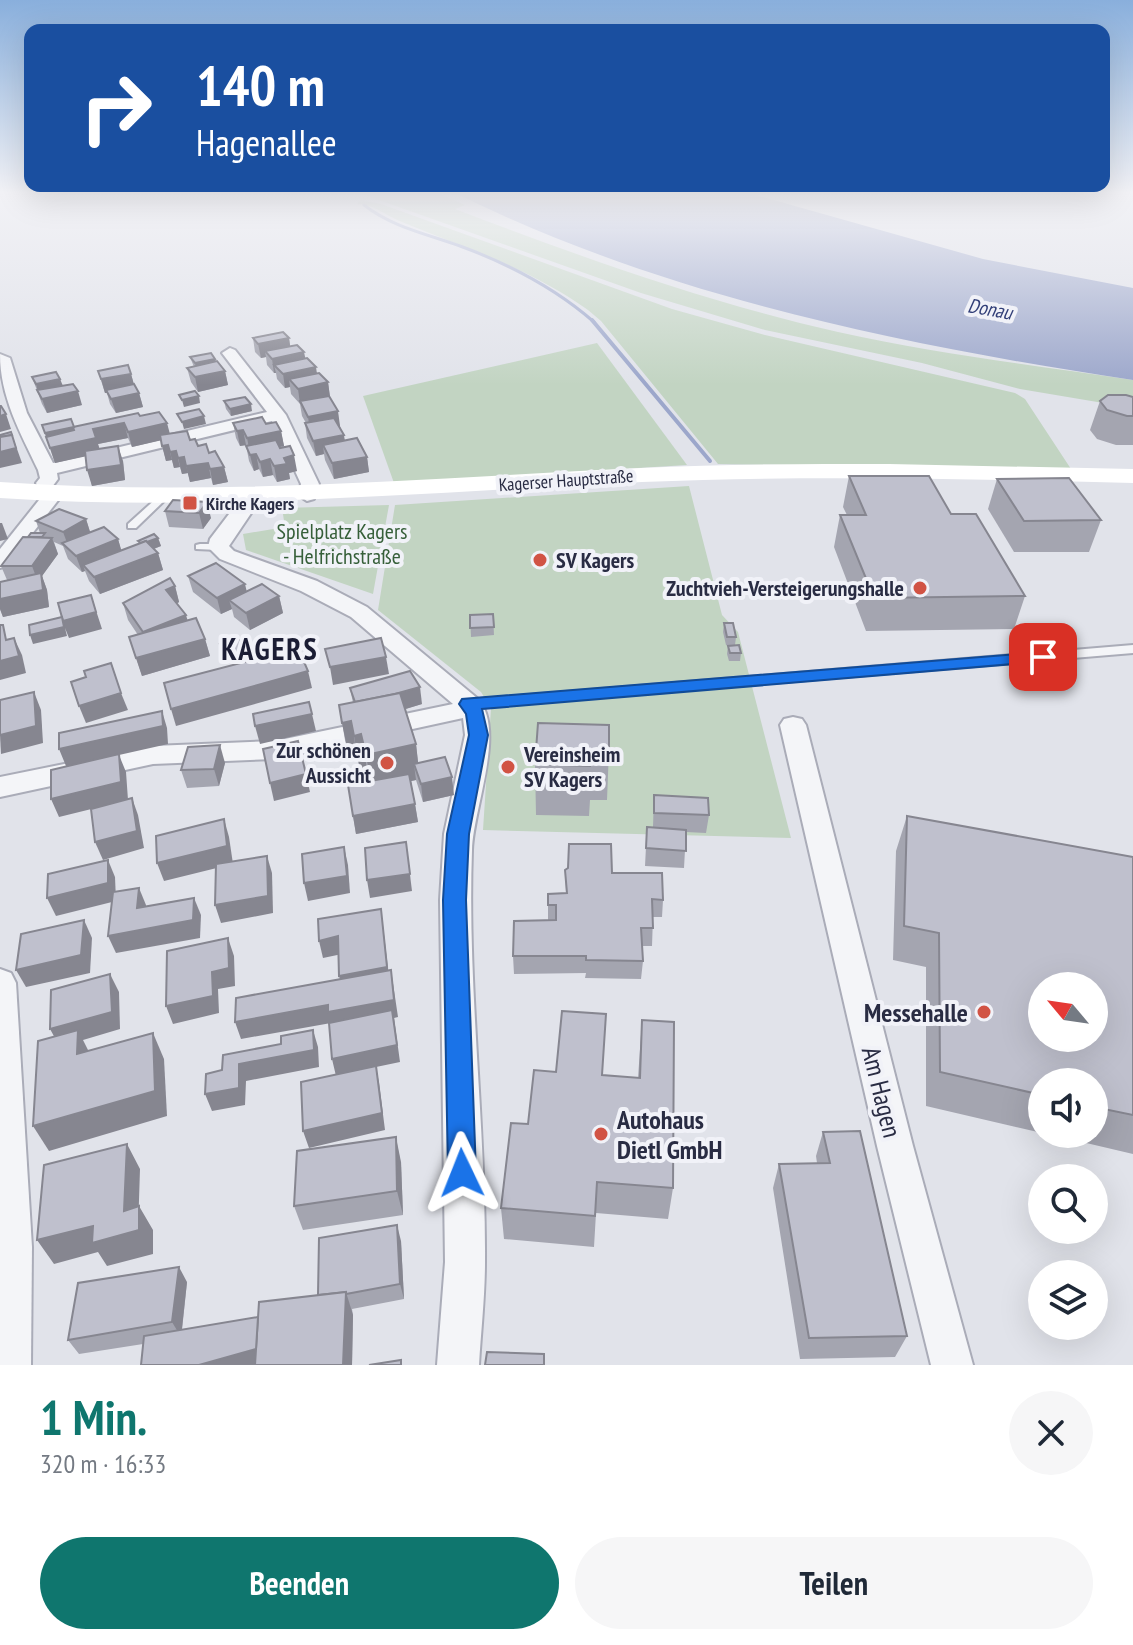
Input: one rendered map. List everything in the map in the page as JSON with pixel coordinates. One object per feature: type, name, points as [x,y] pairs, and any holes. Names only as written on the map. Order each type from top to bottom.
[{"type":"street","points":[[230,353],[278,415],[310,484],[307,495]]},
{"type":"street","points":[[2,358],[45,486]]},
{"type":"street","points":[[0,562],[45,486],[278,415]]},
{"type":"street","name":"Kagerser Hauptstraße","points":[[0,490],[45,486],[162,498],[252,497],[709,472],[1133,476]]},
{"type":"street","points":[[252,497],[220,539],[209,547],[309,586],[359,612],[470,706],[478,735],[458,834],[455,900],[465,1262],[458,1365]]},
{"type":"street","points":[[0,787],[153,755],[275,750],[470,706]]},
{"type":"street","name":"Am Hagen","points":[[793,725],[895,1146],[952,1365]]},
{"type":"street","points":[[0,983],[10,1365]]},
{"type":"lane","points":[[132,526],[162,498]]},
{"type":"lane","points":[[470,706],[1133,649]]},
{"type":"green space","points":[[490,258],[530,258],[672,309],[765,335],[1015,393],[1025,399],[1071,469],[718,464],[601,321],[566,295]]},
{"type":"green space","points":[[542,258],[588,258],[740,307],[875,340],[1133,380],[1133,408],[1020,389],[922,363],[765,330],[641,293]]},
{"type":"green space","points":[[597,343],[687,465],[394,483],[363,396]]},
{"type":"green space","points":[[689,486],[722,615],[738,632],[791,838],[483,830],[491,708],[481,692],[378,610],[395,505]]},
{"type":"green space","name":"Spielplatz Kagers - Helfrichstraße","points":[[389,505],[373,594],[246,550],[243,534],[285,527],[282,508]]},
{"type":"water","name":"Donau","points":[[609,258],[978,258],[1133,288],[1133,380],[873,333],[788,313]]},
{"type":"building","points":[[283,332],[289,338],[258,344],[253,338]]},
{"type":"building","points":[[297,345],[304,352],[272,359],[265,351]]},
{"type":"building","points":[[211,353],[215,359],[195,363],[190,357]]},
{"type":"building","points":[[307,358],[316,367],[283,374],[274,365]]},
{"type":"building","points":[[217,361],[225,371],[195,377],[187,368]]},
{"type":"building","points":[[128,365],[131,374],[101,379],[98,371]]},
{"type":"building","points":[[56,372],[60,379],[36,384],[32,377]]},
{"type":"building","points":[[319,373],[328,382],[298,389],[289,379]]},
{"type":"building","points":[[73,384],[78,391],[42,399],[37,390]]},
{"type":"building","points":[[134,384],[139,393],[111,399],[106,390]]},
{"type":"building","points":[[195,391],[199,396],[182,400],[179,395]]},
{"type":"building","points":[[1108,395],[1133,397],[1133,416],[1107,410],[1100,401]]},
{"type":"building","points":[[329,396],[338,411],[308,417],[300,401]]},
{"type":"building","points":[[245,397],[251,404],[230,409],[224,401]]},
{"type":"building","points":[[199,409],[204,416],[182,422],[177,414]]},
{"type":"building","points":[[159,412],[167,423],[128,432],[124,423],[93,429],[96,438],[50,448],[46,437],[74,430],[73,427],[138,413],[140,416]]},
{"type":"building","points":[[262,417],[266,424],[276,422],[281,431],[247,438],[243,430],[237,431],[233,423]]},
{"type":"building","points":[[334,418],[344,435],[313,441],[305,423]]},
{"type":"building","points":[[71,419],[74,427],[45,433],[42,425]]},
{"type":"building","points":[[187,431],[190,440],[195,439],[198,446],[206,444],[209,453],[215,451],[224,467],[210,469],[208,463],[186,466],[184,457],[178,458],[176,451],[170,452],[168,445],[162,446],[160,435]]},
{"type":"building","points":[[12,435],[16,448],[0,452],[0,437]]},
{"type":"building","points":[[357,438],[367,457],[332,463],[323,445]]},
{"type":"building","points":[[276,440],[280,448],[290,446],[294,455],[284,458],[287,464],[274,466],[270,459],[260,462],[256,454],[250,455],[246,446]]},
{"type":"building","points":[[118,446],[121,465],[87,470],[85,451]]},
{"type":"building","points":[[849,476],[929,476],[951,514],[976,514],[1025,596],[874,598],[840,515],[866,515]]},
{"type":"building","points":[[1069,478],[1101,520],[1024,521],[997,479]]},
{"type":"building","points":[[173,500],[207,502],[199,513],[165,511]]},
{"type":"building","points":[[59,509],[86,519],[63,532],[36,521]]},
{"type":"building","points":[[104,527],[118,539],[76,556],[62,543]]},
{"type":"building","points":[[31,533],[45,533],[42,537],[28,537]]},
{"type":"building","points":[[154,534],[158,538],[141,543],[138,541]]},
{"type":"building","points":[[23,537],[52,538],[32,566],[1,566]]},
{"type":"building","points":[[146,541],[158,553],[94,577],[83,565]]},
{"type":"building","points":[[216,563],[245,584],[217,598],[188,576]]},
{"type":"building","points":[[41,573],[43,590],[0,599],[0,582]]},
{"type":"building","points":[[170,578],[175,586],[166,590],[186,615],[143,632],[123,603]]},
{"type":"building","points":[[262,584],[279,596],[246,613],[229,600]]},
{"type":"building","points":[[91,595],[96,612],[63,621],[58,603]]},
{"type":"building","points":[[493,614],[494,627],[470,628],[470,615]]},
{"type":"building","points":[[62,617],[64,627],[30,635],[29,625]]},
{"type":"building","points":[[196,618],[205,639],[136,658],[129,637]]},
{"type":"building","points":[[724,623],[733,623],[736,637],[727,637]]},
{"type":"building","points":[[0,625],[3,625],[6,640],[14,638],[19,656],[0,661]]},
{"type":"building","points":[[234,636],[248,647],[233,655],[220,644]]},
{"type":"building","points":[[381,638],[386,657],[330,667],[325,649]]},
{"type":"building","points":[[739,645],[741,653],[730,653],[728,646]]},
{"type":"building","points":[[298,648],[308,671],[171,709],[164,683]]},
{"type":"building","points":[[111,663],[121,693],[79,706],[71,682],[86,677],[84,671]]},
{"type":"building","points":[[410,671],[420,687],[355,702],[350,688]]},
{"type":"building","points":[[34,692],[36,726],[0,735],[0,700]]},
{"type":"building","points":[[400,693],[416,744],[366,755],[361,734],[354,736],[351,721],[342,723],[339,705]]},
{"type":"building","points":[[309,702],[312,714],[255,726],[253,714]]},
{"type":"building","points":[[162,711],[163,726],[59,749],[59,733]]},
{"type":"building","points":[[538,723],[609,725],[609,750],[591,750],[590,766],[535,764]]},
{"type":"building","points":[[298,741],[306,774],[270,783],[263,749]]},
{"type":"building","points":[[220,745],[214,769],[181,770],[188,747]]},
{"type":"building","points":[[119,754],[121,782],[51,799],[51,770]]},
{"type":"building","points":[[445,757],[452,777],[421,784],[414,764]]},
{"type":"building","points":[[409,774],[415,804],[353,816],[348,785]]},
{"type":"building","points":[[654,795],[708,798],[709,815],[654,813]]},
{"type":"building","points":[[132,798],[137,831],[95,842],[91,809]]},
{"type":"building","name":"Messehalle","points":[[907,816],[1133,857],[1133,1115],[1108,1110],[1108,1068],[1028,1068],[1028,1092],[940,1072],[939,933],[904,926]]},
{"type":"building","points":[[224,819],[227,846],[157,863],[156,836]]},
{"type":"building","points":[[647,827],[686,830],[686,851],[646,848]]},
{"type":"building","points":[[406,842],[410,874],[367,880],[365,848]]},
{"type":"building","points":[[569,844],[611,844],[612,873],[662,873],[663,900],[652,899],[653,928],[641,928],[643,961],[586,960],[586,956],[513,956],[514,921],[556,920],[556,905],[548,905],[548,894],[567,893],[565,870],[568,868]]},
{"type":"building","points":[[344,847],[347,876],[304,883],[302,854]]},
{"type":"building","points":[[267,856],[268,896],[215,905],[216,864]]},
{"type":"building","points":[[108,860],[108,883],[47,898],[48,874]]},
{"type":"building","points":[[139,888],[137,908],[194,898],[193,920],[108,936],[113,892]]},
{"type":"building","points":[[381,909],[387,967],[339,976],[338,936],[319,941],[318,919]]},
{"type":"building","points":[[84,920],[81,955],[16,970],[21,934]]},
{"type":"building","points":[[228,938],[229,968],[212,972],[213,996],[166,1006],[167,951]]},
{"type":"building","points":[[391,970],[394,1000],[328,1012],[328,1005],[235,1022],[236,998]]},
{"type":"building","points":[[110,974],[112,1012],[50,1029],[51,990]]},
{"type":"building","points":[[392,1010],[397,1045],[332,1059],[329,1023]]},
{"type":"building","name":"Autohaus Dietl GmbH","points":[[562,1011],[606,1014],[602,1075],[640,1078],[642,1020],[674,1022],[673,1188],[597,1182],[595,1216],[501,1208],[511,1123],[528,1124],[534,1070],[556,1072]]},
{"type":"building","points":[[78,1030],[77,1054],[153,1033],[155,1091],[33,1126],[38,1041]]},
{"type":"building","points":[[313,1030],[314,1050],[239,1064],[239,1088],[205,1094],[206,1074],[222,1070],[223,1055],[281,1044],[281,1036]]},
{"type":"building","points":[[376,1066],[382,1113],[303,1131],[301,1082]]},
{"type":"building","points":[[860,1131],[907,1336],[809,1338],[779,1164],[830,1163],[823,1132]]},
{"type":"building","points":[[396,1137],[397,1191],[294,1206],[297,1151]]},
{"type":"building","points":[[127,1144],[124,1211],[139,1206],[139,1230],[92,1243],[93,1226],[37,1240],[44,1165]]},
{"type":"building","points":[[397,1225],[400,1284],[346,1294],[318,1295],[319,1238]]},
{"type":"building","points":[[179,1267],[172,1322],[68,1340],[78,1283]]},
{"type":"building","points":[[346,1292],[343,1365],[255,1365],[259,1302]]},
{"type":"building","points":[[258,1317],[256,1349],[199,1365],[141,1365],[144,1336]]},
{"type":"building","points":[[487,1352],[544,1354],[544,1365],[485,1365]]},
{"type":"building","points":[[401,1360],[401,1365],[369,1365]]},
{"type":"waterway","points":[[488,258],[564,298],[593,321]]},
{"type":"waterway","points":[[593,321],[710,461]]},
{"type":"place","name":"Kirche Kagers","points":[[190,503]]},
{"type":"place","name":"SV Kagers","points":[[540,560]]},
{"type":"place","name":"Zuchtvieh-Versteigerungshalle","points":[[920,588]]},
{"type":"place","name":"Zur schönen Aussicht","points":[[387,763]]},
{"type":"place","name":"Vereinsheim SV Kagers","points":[[508,767]]},
{"type":"place","name":"Messehalle","points":[[984,1012]]},
{"type":"place","name":"Autohaus Dietl GmbH","points":[[601,1134]]},
{"type":"district","name":"KAGERS","points":[[270,648]]},
{"type":"route","points":[[462,1173],[455,900],[458,834],[478,735],[475,714],[468,704],[1043,657]]}]
